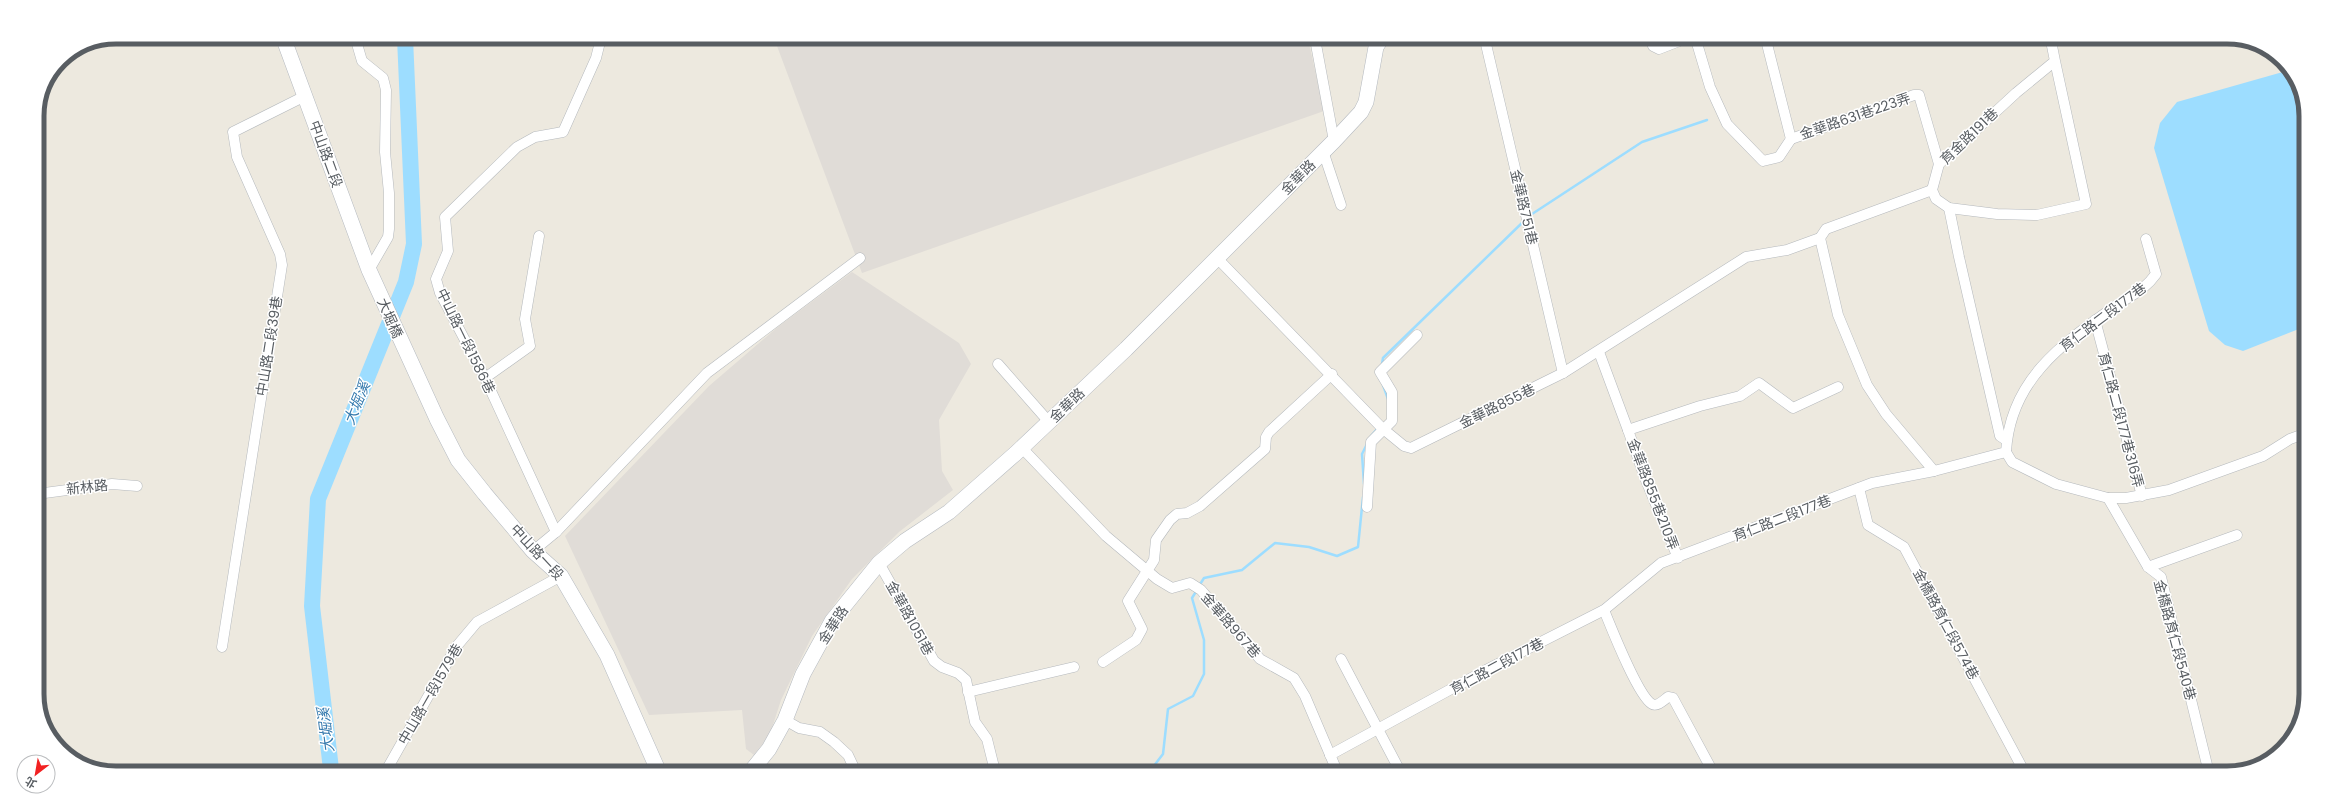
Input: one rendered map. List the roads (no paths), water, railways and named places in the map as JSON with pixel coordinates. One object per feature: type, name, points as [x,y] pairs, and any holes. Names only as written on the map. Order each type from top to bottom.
[{"type":"street","name":"中山路二段","points":[[286,44],[368,270]]},
{"type":"street","points":[[356,44],[362,61],[383,78],[386,90],[385,152],[389,193],[389,229],[388,237],[368,270]]},
{"type":"street","name":"中山路一段1586巷","points":[[556,532],[485,378],[440,294],[436,279],[448,251],[445,217],[517,146],[536,137],[563,132],[596,58],[600,44]]},
{"type":"street","points":[[1316,44],[1334,141]]},
{"type":"street","name":"金華路","points":[[755,766],[768,749],[785,720],[803,674],[832,621],[879,563],[905,541],[949,512],[1022,448],[1217,258],[1334,141],[1361,112],[1366,102],[1376,47],[1378,44]]},
{"type":"street","name":"金華路751巷","points":[[1486,44],[1564,374]]},
{"type":"street","points":[[1652,44],[1659,49],[1672,44]]},
{"type":"street","points":[[1697,44],[1710,87],[1727,124],[1763,161],[1780,157],[1791,139],[1767,44]]},
{"type":"street","points":[[1932,190],[1936,199],[1950,208],[1997,214],[2037,215],[2086,204],[2052,44]]},
{"type":"street","name":"育金路191巷","points":[[1932,190],[1939,164],[2016,93],[2055,61]]},
{"type":"street","name":"金華路631巷223弄","points":[[1791,139],[1906,97],[1920,95],[1939,164]]},
{"type":"street","name":"中山路二段39巷","points":[[222,646],[282,265],[280,254],[237,157],[233,132],[305,96]]},
{"type":"street","points":[[1323,152],[1341,205]]},
{"type":"street","name":"金華路855巷","points":[[1217,258],[1332,374],[1381,426],[1404,446],[1411,448],[1564,374],[1746,257],[1787,250],[1820,238],[1826,229],[1932,190]]},
{"type":"street","points":[[1950,208],[1958,257],[2000,436],[2006,440]]},
{"type":"street","points":[[485,378],[530,346],[525,320],[539,236]]},
{"type":"street","points":[[1820,238],[1838,315],[1867,385],[1886,414],[1934,471]]},
{"type":"street","name":"育仁路二段177巷","points":[[1330,755],[1604,610],[1661,563],[1678,558],[1859,488],[1934,471],[2006,452],[2006,440],[2017,400],[2030,379],[2052,356],[2095,320],[2147,287],[2156,274],[2146,239]]},
{"type":"street","points":[[533,551],[556,532],[707,372],[860,258]]},
{"type":"street","name":"大堀橋","points":[[368,270],[411,366]]},
{"type":"street","name":"育仁路二段177巷316弄","points":[[2095,320],[2142,496]]},
{"type":"street","points":[[1367,507],[1371,442],[1381,426],[1392,421],[1392,392],[1380,372],[1417,335]]},
{"type":"street","name":"金華路855巷210弄","points":[[1599,352],[1645,478],[1678,558]]},
{"type":"street","points":[[998,364],[1049,422]]},
{"type":"street","name":"中山路一段","points":[[411,366],[458,460],[533,551],[562,576],[607,656],[656,766]]},
{"type":"street","points":[[1103,662],[1136,640],[1142,629],[1128,601],[1154,560],[1156,540],[1170,520],[1177,514],[1187,513],[1200,506],[1265,449],[1266,437],[1269,432],[1332,374]]},
{"type":"street","name":"金華路855巷210弄","points":[[1628,430],[1700,406],[1740,396],[1760,383],[1793,408],[1838,387]]},
{"type":"street","points":[[2006,452],[2012,462],[2056,484],[2108,498],[2142,496],[2168,490],[2263,456],[2290,439],[2299,436]]},
{"type":"street","name":"金華路967巷","points":[[1022,448],[1106,536],[1157,579],[1172,588],[1190,583],[1201,590],[1265,663],[1294,678],[1305,696],[1335,766]]},
{"type":"street","name":"新林路","points":[[44,493],[112,484],[137,486]]},
{"type":"street","name":"金橋路育仁段574巷","points":[[1859,488],[1868,525],[1904,547],[2021,766]]},
{"type":"street","name":"金橋路育仁段540巷","points":[[2108,498],[2148,567],[2161,577],[2207,766]]},
{"type":"street","points":[[2148,567],[2237,535]]},
{"type":"street","name":"金華路1051巷","points":[[879,563],[934,661],[942,667],[958,673],[966,680],[975,722],[987,739],[994,766]]},
{"type":"street","name":"中山路一段1579巷","points":[[388,766],[456,647],[477,622],[562,576]]},
{"type":"street","points":[[1604,610],[1627,664],[1647,699],[1652,704],[1657,704],[1668,698],[1673,698],[1710,766]]},
{"type":"street","points":[[1340,659],[1397,766]]},
{"type":"street","points":[[968,692],[1074,667]]},
{"type":"street","points":[[785,720],[799,728],[820,732],[848,755],[853,766]]},
{"type":"water","points":[[2284,72],[2294,89],[2299,111],[2299,329],[2243,351],[2225,345],[2209,331],[2154,148],[2160,123],[2177,102]]},
{"type":"waterway","name":"大堀溪","points":[[331,766],[312,606],[318,499],[406,282],[414,244],[405,44]]},
{"type":"waterway","points":[[1529,216],[1642,142],[1707,120]]},
{"type":"waterway","points":[[1382,364],[1383,358],[1524,221]]},
{"type":"waterway","points":[[1383,385],[1388,399]]},
{"type":"waterway","points":[[1371,436],[1378,428]]},
{"type":"waterway","points":[[1364,484],[1362,454],[1367,444]]},
{"type":"waterway","points":[[1199,586],[1204,578],[1242,570],[1275,543],[1309,547],[1337,556],[1358,547],[1363,497]]},
{"type":"waterway","points":[[1154,766],[1163,754],[1168,709],[1193,696],[1204,674],[1204,640],[1192,598],[1197,590]]}]
